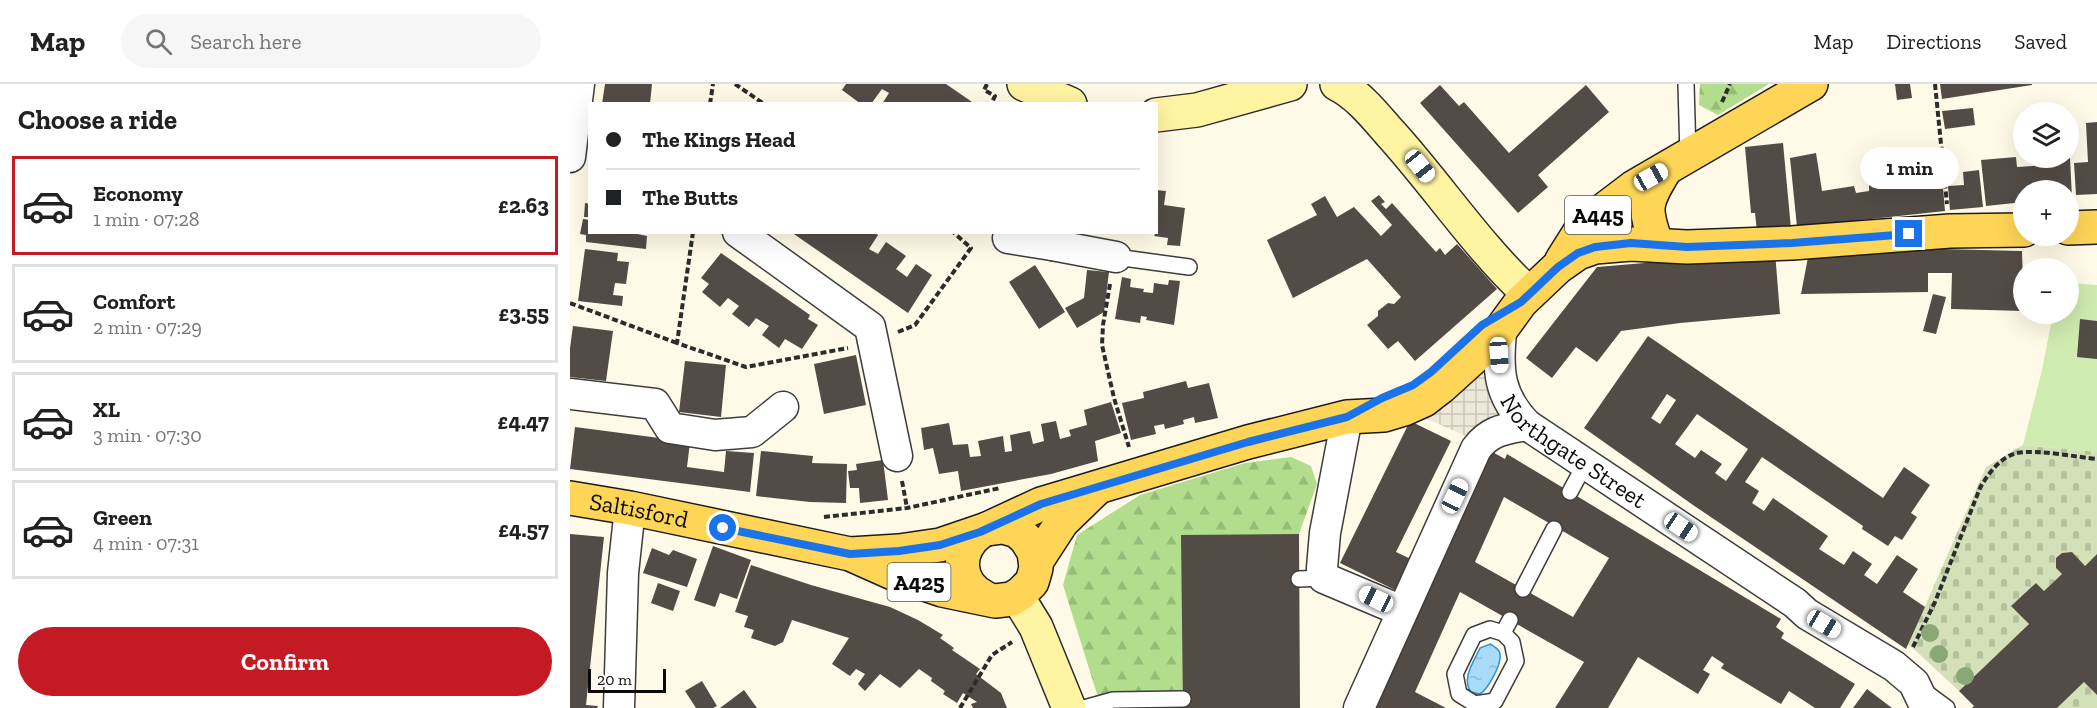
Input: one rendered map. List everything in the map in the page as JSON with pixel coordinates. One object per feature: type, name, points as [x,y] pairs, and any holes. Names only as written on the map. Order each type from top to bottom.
[{"type":"main road","name":"A445","points":[[1558,267],[1579,233],[1634,187],[1811,84]]},
{"type":"main road","points":[[1657,245],[1648,222],[1648,202],[1677,162]]},
{"type":"main road","points":[[2079,228],[2097,227]]},
{"type":"main road","name":"A425","points":[[1347,417],[1382,398],[1413,385],[1431,372],[1482,325],[1525,298],[1558,267],[1578,253],[1595,247],[1631,243],[1687,247],[1792,243],[1950,231],[2013,230]]},
{"type":"main road","name":"A425","points":[[850,554],[899,551],[940,545],[983,530],[1041,504],[1100,485],[1307,426],[1347,417],[1384,415],[1404,409],[1424,400],[1442,386],[1501,332],[1525,298]]},
{"type":"main road","name":"A425","points":[[1036,562],[1062,522],[1100,485]]},
{"type":"main road","name":"Saltisford","points":[[570,498],[630,508],[850,554]]},
{"type":"main road","name":"A425","points":[[850,554],[895,574],[942,590],[1001,601],[1017,596],[1032,582],[1036,562],[1033,548],[1022,534],[1004,527],[983,530],[968,543],[964,550],[962,565],[965,579],[969,586],[984,597]]},
{"type":"street","points":[[570,157],[579,84]]},
{"type":"street","points":[[1024,84],[1065,102]]},
{"type":"street","points":[[1158,115],[1197,110],[1290,84]]},
{"type":"street","points":[[1351,88],[1420,166],[1502,266],[1525,298]]},
{"type":"street","points":[[570,165],[588,169]]},
{"type":"street","points":[[741,234],[870,327],[861,345],[897,456]]},
{"type":"street","points":[[1008,238],[1054,239],[1116,257]]},
{"type":"street","name":"Northgate Street","points":[[1501,332],[1499,355],[1502,389],[1516,414],[1527,425],[1795,603],[1807,614],[1894,666],[1920,696]]},
{"type":"street","points":[[570,394],[655,404],[670,428],[715,435],[752,432],[783,407]]},
{"type":"street","points":[[1347,417],[1325,533],[1322,568],[1312,579],[1402,611]]},
{"type":"street","points":[[1359,708],[1476,450],[1492,433],[1503,428],[1527,425]]},
{"type":"street","points":[[1307,426],[1327,448],[1338,467]]},
{"type":"street","points":[[619,708],[621,596],[630,508]]},
{"type":"street","points":[[1017,596],[1036,627],[1069,708]]},
{"type":"lane","points":[[1677,162],[1686,84]]},
{"type":"lane","points":[[1116,257],[1189,267]]},
{"type":"lane","points":[[1570,492],[1585,464]]},
{"type":"lane","points":[[1523,590],[1554,529]]},
{"type":"lane","points":[[1506,627],[1516,661],[1495,700],[1474,705],[1459,694],[1455,674],[1474,635],[1490,629],[1506,627]]},
{"type":"lane","points":[[1920,696],[1947,708]]},
{"type":"lane","points":[[1084,708],[1113,700],[1183,699]]},
{"type":"path","points":[[710,102],[713,84]]},
{"type":"path","points":[[735,84],[761,102]]},
{"type":"path","points":[[987,84],[984,90],[995,96],[992,102]]},
{"type":"path","points":[[1935,84],[1950,231]]},
{"type":"path","points":[[677,344],[693,234]]},
{"type":"path","points":[[570,303],[677,344],[746,367],[861,345],[915,325],[971,248],[958,234]]},
{"type":"path","points":[[1116,257],[1103,325],[1102,345],[1114,398],[1137,475]]},
{"type":"path","points":[[1913,648],[1935,602],[1966,522],[1987,476],[2008,457],[2017,453],[2097,459]]},
{"type":"path","points":[[815,518],[907,508],[1011,486]]},
{"type":"path","points":[[960,708],[992,655]]},
{"type":"green space","points":[[1700,84],[1769,84],[1718,115],[1699,105]]},
{"type":"green space","points":[[2079,284],[2097,285],[2097,452],[2023,445],[2051,324],[2079,324]]},
{"type":"green space","points":[[2023,445],[2097,452],[2097,554],[2085,566],[2056,558],[2056,568],[2062,574],[2044,591],[2036,583],[2012,606],[2029,624],[1959,691],[1908,645],[1986,467]]},
{"type":"green space","points":[[1291,457],[1311,466],[1317,484],[1299,534],[1183,708],[1104,708],[1096,691],[1063,585],[1077,535],[1140,495],[1245,463]]},
{"type":"green space","points":[[2084,682],[2097,695],[2097,708],[2057,708]]},
{"type":"shaded area","points":[[1490,357],[1505,411],[1472,439],[1421,416],[1465,389],[1480,373]]},
{"type":"water","points":[[1490,644],[1498,649],[1500,654],[1497,670],[1480,694],[1471,692],[1467,681],[1470,670],[1480,648]]},
{"type":"building","points":[[605,84],[652,84],[650,102],[602,102]]},
{"type":"building","points":[[846,84],[946,84],[972,102],[883,102],[889,93],[882,89],[872,102],[858,102],[842,90]]},
{"type":"building","points":[[1895,84],[1910,84],[1912,98],[1897,100]]},
{"type":"building","points":[[1940,84],[2032,84],[2032,85],[1942,99]]},
{"type":"building","points":[[1440,85],[1459,106],[1464,102],[1509,153],[1586,85],[1609,112],[1538,175],[1548,187],[1518,213],[1420,103]]},
{"type":"building","points":[[1973,108],[1975,125],[1945,129],[1942,111]]},
{"type":"building","points":[[2097,122],[2097,194],[2079,195],[2079,180],[2075,180],[2074,168],[2079,168],[2079,163],[2088,162],[2086,123]]},
{"type":"building","points":[[1783,143],[1791,229],[1757,232],[1755,213],[1751,213],[1745,147]]},
{"type":"building","points":[[1816,153],[1822,191],[1854,186],[1856,193],[1869,191],[1869,182],[1875,181],[1873,159],[1885,158],[1885,162],[1903,160],[1902,155],[1926,153],[1930,189],[1943,188],[1945,211],[1797,227],[1790,158]]},
{"type":"building","points":[[2013,157],[2013,168],[2070,168],[2071,180],[2013,180],[2013,203],[1986,206],[1981,160]]},
{"type":"building","points":[[1979,170],[1983,207],[1950,210],[1948,186],[1964,185],[1963,172]]},
{"type":"building","points":[[1158,190],[1166,191],[1164,205],[1185,208],[1180,246],[1167,245],[1168,238],[1154,236],[1158,234]]},
{"type":"building","points":[[1379,195],[1385,202],[1381,204],[1386,209],[1392,203],[1436,252],[1440,248],[1445,255],[1457,244],[1497,289],[1415,361],[1398,341],[1388,349],[1367,325],[1378,316],[1378,311],[1388,303],[1394,304],[1401,297],[1367,259],[1293,298],[1267,240],[1317,215],[1311,204],[1325,196],[1337,217],[1354,207],[1381,236],[1392,225],[1371,201]]},
{"type":"building","points":[[585,203],[588,204],[588,217],[584,217]]},
{"type":"building","points":[[583,219],[588,220],[588,234],[647,236],[646,249],[586,242],[586,235],[580,234]]},
{"type":"building","points":[[794,234],[877,234],[869,249],[878,254],[886,242],[906,256],[896,269],[907,277],[916,264],[932,275],[908,313]]},
{"type":"building","points":[[585,249],[618,253],[617,261],[629,262],[626,284],[615,283],[613,295],[623,296],[622,306],[578,301]]},
{"type":"building","points":[[1942,249],[2022,251],[2022,258],[2013,258],[2013,311],[1951,309],[1952,273],[1928,273],[1928,292],[1801,294],[1809,252]]},
{"type":"building","points":[[1775,252],[1780,314],[1621,331],[1597,362],[1576,347],[1552,378],[1526,358],[1597,267]]},
{"type":"building","points":[[721,253],[810,315],[808,319],[818,325],[802,349],[785,339],[779,348],[762,335],[769,326],[756,318],[749,327],[732,314],[739,306],[728,298],[720,307],[702,292],[709,284],[701,278]]},
{"type":"building","points":[[1035,265],[1065,312],[1039,329],[1009,282]]},
{"type":"building","points":[[1087,270],[1109,272],[1104,312],[1077,328],[1065,308],[1084,298]]},
{"type":"building","points":[[1122,277],[1131,279],[1130,287],[1153,293],[1154,283],[1168,285],[1169,280],[1180,281],[1174,325],[1146,320],[1147,317],[1141,316],[1140,323],[1115,319]]},
{"type":"building","points":[[1933,294],[1946,297],[1936,334],[1923,331]]},
{"type":"building","points":[[2080,319],[2097,321],[2097,359],[2077,357]]},
{"type":"building","points":[[573,326],[613,331],[606,381],[570,377]]},
{"type":"building","points":[[1648,336],[1883,498],[1904,467],[1930,485],[1911,513],[1917,517],[1902,540],[1895,536],[1888,546],[1862,529],[1863,526],[1762,457],[1745,482],[1759,491],[1752,503],[1764,511],[1773,498],[1828,536],[1819,549],[1844,565],[1853,551],[1872,564],[1864,575],[1877,584],[1897,555],[1918,569],[1903,592],[1925,607],[1906,649],[1693,505],[1584,428]],"holes":[[[1667,394],[1676,400],[1660,424],[1651,418]],[[1697,414],[1748,449],[1726,481],[1715,473],[1722,464],[1701,450],[1695,458],[1675,444]]]},
{"type":"building","points":[[856,355],[866,405],[824,414],[814,364]]},
{"type":"building","points":[[685,361],[726,365],[721,417],[679,412]]},
{"type":"building","points":[[1186,381],[1188,388],[1209,383],[1218,418],[1195,423],[1194,417],[1183,420],[1184,424],[1165,429],[1164,424],[1154,426],[1156,434],[1131,440],[1122,403],[1144,398],[1143,392]]},
{"type":"building","points":[[1111,402],[1121,433],[1095,441],[1098,461],[1051,474],[961,491],[958,471],[939,474],[933,448],[924,450],[921,428],[949,423],[953,445],[968,444],[970,457],[981,456],[978,441],[1003,436],[1005,452],[1012,451],[1010,435],[1030,431],[1033,444],[1044,441],[1041,424],[1056,421],[1060,439],[1071,436],[1069,430],[1087,425],[1084,410]]},
{"type":"building","points":[[1410,421],[1451,441],[1396,552],[1413,560],[1397,591],[1340,563]]},
{"type":"building","points":[[575,427],[690,442],[687,467],[724,472],[726,451],[754,453],[750,492],[570,469]]},
{"type":"building","points":[[1489,450],[1505,459],[1507,454],[1781,619],[1776,627],[1784,633],[1781,638],[1855,684],[1840,708],[1815,708],[1789,691],[1781,704],[1721,668],[1724,664],[1712,656],[1703,670],[1710,674],[1698,694],[1638,657],[1608,708],[1555,708],[1584,662],[1460,592],[1415,692],[1446,708],[1366,708]],"holes":[[[1504,497],[1609,558],[1573,617],[1475,562]]]},
{"type":"building","points":[[761,451],[813,456],[812,463],[847,464],[846,503],[756,496]]},
{"type":"building","points":[[883,460],[888,500],[860,503],[859,488],[850,488],[848,471],[857,470],[856,464]]},
{"type":"building","points":[[570,534],[604,537],[586,705],[598,706],[597,708],[570,708]]},
{"type":"building","points":[[1299,534],[1300,708],[1183,708],[1181,535]]},
{"type":"building","points":[[713,546],[751,560],[737,599],[720,593],[715,607],[694,600]]},
{"type":"building","points":[[652,548],[669,555],[673,550],[697,559],[687,587],[643,573]]},
{"type":"building","points":[[2072,552],[2085,566],[2097,554],[2097,695],[2084,682],[2057,708],[1972,708],[1974,706],[1959,691],[2029,624],[2011,606],[2036,583],[2044,591],[2062,574],[2056,568],[2056,558],[2062,553]]},
{"type":"building","points":[[751,565],[890,607],[918,620],[943,635],[940,638],[954,648],[952,650],[980,669],[976,674],[1001,693],[1007,708],[973,708],[971,704],[977,702],[963,693],[957,703],[943,694],[945,691],[919,669],[900,688],[880,674],[865,691],[858,684],[865,674],[856,669],[850,676],[832,664],[849,638],[792,620],[783,642],[775,646],[751,638],[754,630],[744,627],[748,616],[735,612]]},
{"type":"building","points":[[658,583],[680,591],[673,611],[651,603]]},
{"type":"building","points":[[702,681],[717,706],[713,708],[696,708],[685,691]]},
{"type":"building","points":[[1867,689],[1892,708],[1853,708]]},
{"type":"building","points":[[744,690],[757,708],[720,708]]},
{"type":"route","points":[[723,528],[850,554],[899,551],[940,545],[980,532],[1041,504],[1100,485],[1248,442],[1347,417],[1382,398],[1413,385],[1431,372],[1482,325],[1521,302],[1558,267],[1578,253],[1595,247],[1631,243],[1687,247],[1792,243],[1909,234]]}]
